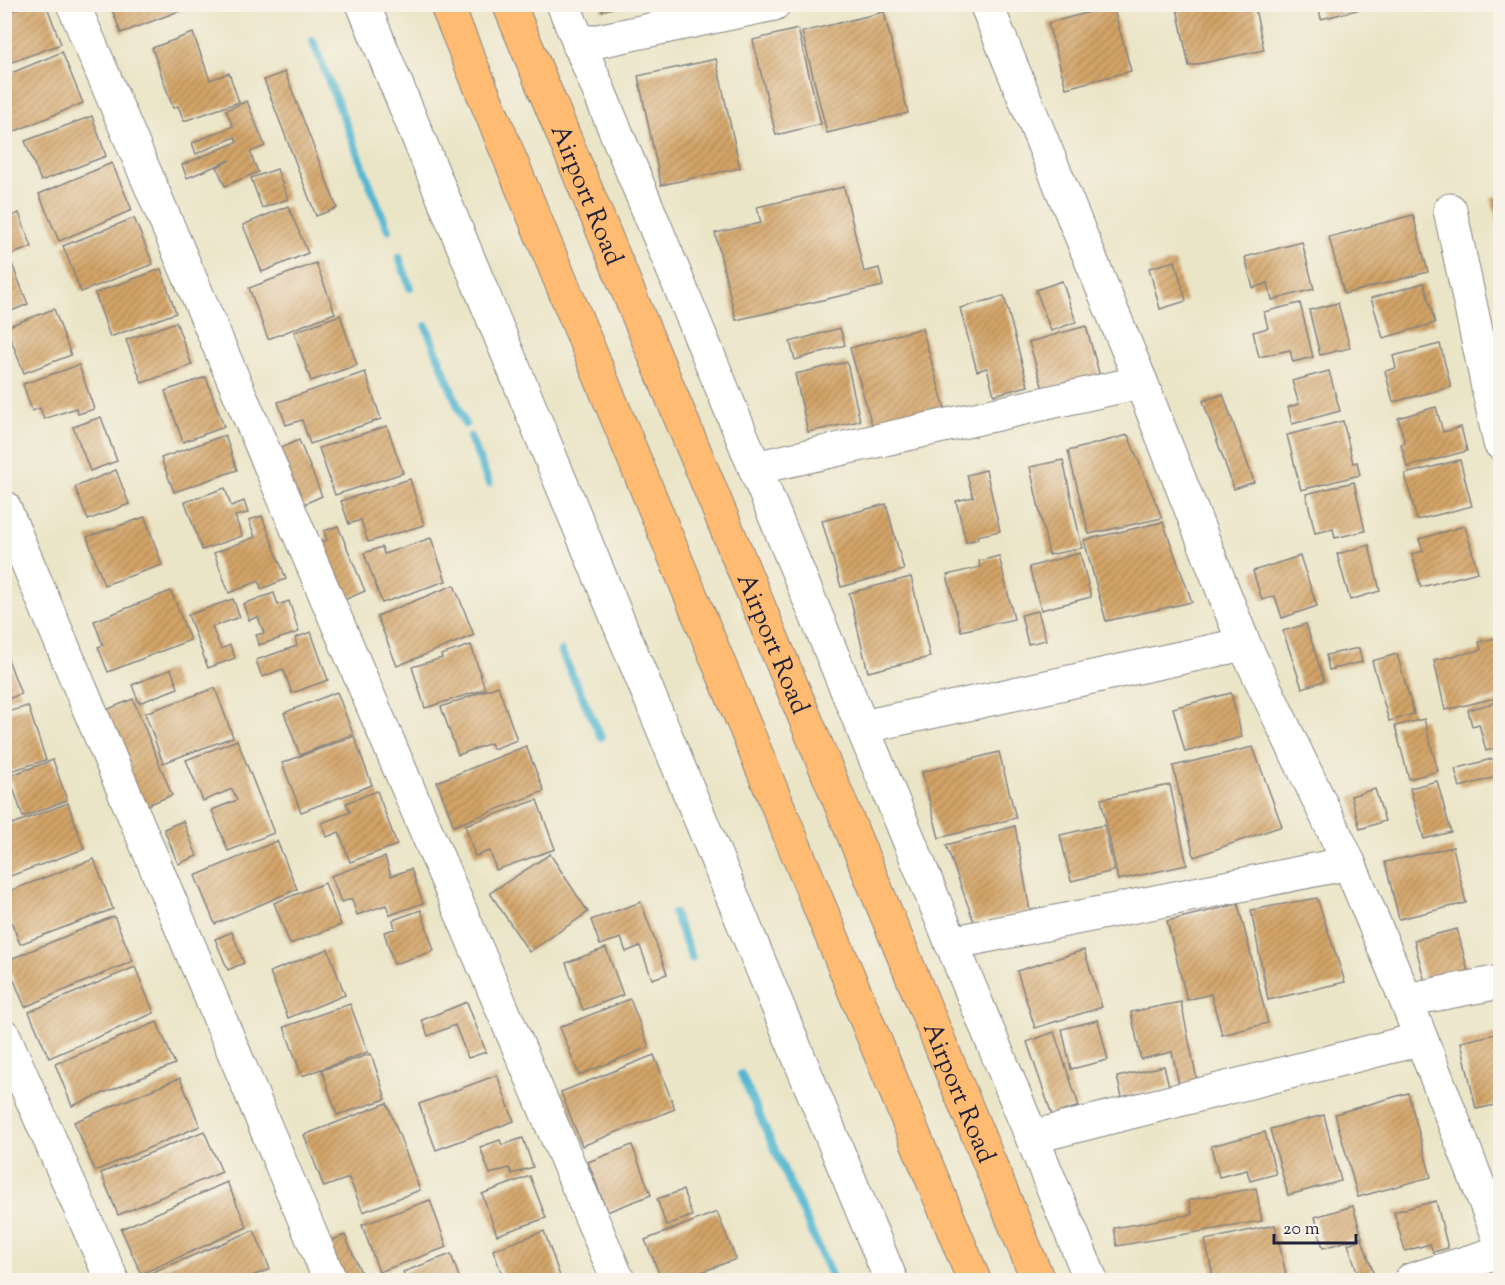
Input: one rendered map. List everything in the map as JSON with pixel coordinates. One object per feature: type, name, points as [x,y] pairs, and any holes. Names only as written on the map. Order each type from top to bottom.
[{"type":"main road","points":[[446,4],[974,1281]]},
{"type":"main road","name":"Airport Road","points":[[510,4],[1038,1281]]},
{"type":"street","points":[[73,4],[618,1281]]},
{"type":"street","points":[[363,4],[891,1281]]},
{"type":"street","points":[[563,4],[1091,1281]]},
{"type":"street","points":[[579,45],[774,4]]},
{"type":"street","points":[[986,4],[1141,382],[1244,644],[1349,863],[1406,1000],[1500,1240]]},
{"type":"street","points":[[1450,210],[1500,443]]},
{"type":"street","points":[[755,468],[1141,382]]},
{"type":"street","points":[[4,507],[330,1281]]},
{"type":"street","points":[[862,727],[1244,644]]},
{"type":"street","points":[[951,943],[1349,863]]},
{"type":"street","points":[[1406,1000],[1500,982]]},
{"type":"street","points":[[4,1036],[112,1281]]},
{"type":"street","points":[[1032,1137],[1421,1039]]},
{"type":"street","points":[[1411,1281],[1500,1252]]},
{"type":"building","points":[[30,4],[46,4],[61,44],[4,65],[4,45],[7,44],[4,38],[4,14]]},
{"type":"building","points":[[110,4],[195,4],[195,5],[121,33]]},
{"type":"building","points":[[600,4],[623,4],[623,5],[602,11]]},
{"type":"building","points":[[1196,4],[1254,4],[1264,50],[1189,66],[1177,8]]},
{"type":"building","points":[[1318,4],[1360,4],[1361,9],[1321,19]]},
{"type":"building","points":[[1113,6],[1131,71],[1066,88],[1048,23]]},
{"type":"building","points":[[884,12],[908,113],[827,133],[802,32]]},
{"type":"building","points":[[798,29],[821,124],[776,135],[753,40]]},
{"type":"building","points":[[193,33],[210,80],[229,73],[239,102],[184,121],[178,106],[173,108],[152,48]]},
{"type":"building","points":[[62,52],[83,103],[8,134],[4,127],[4,76]]},
{"type":"building","points":[[716,59],[740,168],[661,185],[638,76]]},
{"type":"building","points":[[285,72],[337,208],[316,216],[264,80]]},
{"type":"building","points":[[247,101],[265,146],[250,152],[258,172],[225,186],[217,167],[230,160],[187,178],[182,165],[237,142],[235,137],[196,154],[192,143],[233,126],[226,110]]},
{"type":"building","points":[[92,116],[106,156],[41,181],[25,141]]},
{"type":"building","points":[[112,163],[132,210],[59,241],[39,194]]},
{"type":"building","points":[[277,169],[288,199],[262,208],[251,178]]},
{"type":"building","points":[[844,187],[864,272],[879,268],[883,286],[736,320],[715,233],[761,223],[757,207]]},
{"type":"building","points":[[1500,195],[1500,232],[1491,198]]},
{"type":"building","points":[[288,206],[308,253],[262,272],[243,225]]},
{"type":"building","points":[[19,213],[32,247],[4,257],[4,219]]},
{"type":"building","points":[[1413,215],[1428,272],[1344,294],[1329,237]]},
{"type":"building","points":[[134,218],[153,264],[81,292],[63,246]]},
{"type":"building","points":[[1302,242],[1314,289],[1272,300],[1268,283],[1253,288],[1245,257]]},
{"type":"building","points":[[1175,261],[1186,301],[1160,309],[1149,268]]},
{"type":"building","points":[[316,263],[335,313],[268,339],[249,288]]},
{"type":"building","points":[[12,264],[28,304],[4,314],[4,267]]},
{"type":"building","points":[[161,269],[176,313],[110,337],[95,293]]},
{"type":"building","points":[[1062,281],[1076,322],[1051,331],[1036,290]]},
{"type":"building","points":[[1424,283],[1435,323],[1383,338],[1371,298]]},
{"type":"building","points":[[1004,296],[1028,386],[994,395],[987,368],[977,371],[960,308]]},
{"type":"building","points":[[1300,303],[1313,357],[1293,362],[1290,350],[1259,357],[1253,332],[1268,328],[1264,312]]},
{"type":"building","points":[[1338,303],[1350,348],[1320,355],[1309,310]]},
{"type":"building","points":[[54,309],[71,355],[24,373],[6,327]]},
{"type":"building","points":[[340,315],[357,365],[311,381],[294,332]]},
{"type":"building","points":[[176,322],[192,365],[142,383],[126,340]]},
{"type":"building","points":[[1086,326],[1101,380],[1045,396],[1029,342]]},
{"type":"building","points":[[840,328],[845,345],[795,360],[790,342]]},
{"type":"building","points":[[922,328],[945,409],[873,429],[850,348]]},
{"type":"building","points":[[1440,344],[1451,387],[1393,402],[1385,371],[1396,368],[1393,356]]},
{"type":"building","points":[[847,362],[860,421],[808,432],[795,374]]},
{"type":"building","points":[[79,365],[94,409],[78,414],[76,408],[44,419],[40,408],[32,411],[23,384]]},
{"type":"building","points":[[1329,371],[1340,411],[1292,424],[1288,407],[1299,404],[1292,381]]},
{"type":"building","points":[[365,372],[381,419],[310,444],[302,420],[286,425],[278,402]]},
{"type":"building","points":[[206,377],[224,427],[183,442],[165,391]]},
{"type":"building","points":[[1223,394],[1254,482],[1234,489],[1203,401]]},
{"type":"building","points":[[1436,407],[1443,432],[1461,427],[1467,451],[1407,467],[1401,444],[1405,443],[1398,418]]},
{"type":"building","points":[[101,417],[117,461],[90,471],[73,427]]},
{"type":"building","points":[[1343,421],[1353,463],[1357,462],[1360,475],[1301,490],[1287,435]]},
{"type":"building","points":[[387,426],[403,473],[335,495],[319,448]]},
{"type":"building","points":[[225,435],[237,470],[174,492],[161,458]]},
{"type":"building","points":[[1128,435],[1162,518],[1089,534],[1068,451]]},
{"type":"building","points":[[299,440],[322,496],[300,506],[276,450]]},
{"type":"building","points":[[1063,460],[1082,548],[1049,555],[1030,467]]},
{"type":"building","points":[[1460,460],[1472,506],[1417,520],[1405,474]]},
{"type":"building","points":[[116,470],[129,504],[88,520],[75,487]]},
{"type":"building","points":[[986,470],[1000,531],[977,536],[978,539],[966,542],[956,501],[973,497],[967,475]]},
{"type":"building","points":[[410,479],[424,525],[368,542],[361,520],[349,524],[341,501]]},
{"type":"building","points":[[1354,482],[1365,531],[1335,538],[1333,529],[1315,533],[1306,494]]},
{"type":"building","points":[[225,488],[231,506],[244,501],[248,513],[235,516],[242,536],[202,550],[185,502]]},
{"type":"building","points":[[886,504],[904,570],[841,587],[822,521]]},
{"type":"building","points":[[262,516],[286,579],[261,589],[259,581],[229,593],[214,553],[255,537],[249,520]]},
{"type":"building","points":[[145,517],[162,565],[104,585],[87,537]]},
{"type":"building","points":[[1163,522],[1192,602],[1106,621],[1084,540]]},
{"type":"building","points":[[338,526],[365,591],[344,600],[320,542],[327,540],[324,531]]},
{"type":"building","points":[[1465,526],[1478,572],[1421,587],[1412,554],[1423,551],[1419,539]]},
{"type":"building","points":[[431,538],[446,581],[382,603],[364,553],[382,547],[384,554]]},
{"type":"building","points":[[1369,545],[1380,591],[1350,600],[1337,554]]},
{"type":"building","points":[[1080,553],[1091,597],[1041,610],[1029,567]]},
{"type":"building","points":[[999,556],[1014,619],[961,631],[947,575],[980,567],[979,561]]},
{"type":"building","points":[[1300,556],[1317,606],[1282,618],[1275,596],[1262,600],[1253,571]]},
{"type":"building","points":[[911,577],[930,657],[868,672],[849,593]]},
{"type":"building","points":[[454,585],[474,635],[397,666],[377,616]]},
{"type":"building","points":[[171,591],[190,640],[108,672],[98,647],[103,645],[94,621]]},
{"type":"building","points":[[274,593],[278,605],[289,601],[299,632],[259,645],[256,635],[264,633],[258,617],[249,620],[243,604]]},
{"type":"building","points":[[233,599],[240,617],[212,627],[221,649],[230,645],[235,658],[208,668],[188,615]]},
{"type":"building","points":[[1038,611],[1046,640],[1028,644],[1021,615]]},
{"type":"building","points":[[1306,624],[1324,681],[1302,688],[1283,631]]},
{"type":"building","points":[[311,632],[328,680],[292,693],[283,669],[262,677],[256,660],[297,646],[295,638]]},
{"type":"building","points":[[1497,638],[1500,654],[1500,697],[1445,710],[1434,660],[1481,650],[1479,642]]},
{"type":"building","points":[[471,645],[485,689],[425,708],[412,667],[442,658],[441,655]]},
{"type":"building","points":[[1359,648],[1362,662],[1329,670],[1326,655]]},
{"type":"building","points":[[5,651],[21,694],[5,700]]},
{"type":"building","points":[[1397,654],[1414,714],[1389,721],[1372,661]]},
{"type":"building","points":[[171,669],[178,688],[139,703],[132,685]]},
{"type":"building","points":[[498,686],[517,740],[493,749],[491,743],[458,755],[441,707]]},
{"type":"building","points":[[215,688],[233,737],[163,763],[145,713]]},
{"type":"building","points":[[337,692],[353,734],[300,755],[284,713]]},
{"type":"building","points":[[1231,693],[1242,737],[1185,752],[1173,708]]},
{"type":"building","points":[[133,699],[172,795],[133,811],[94,715]]},
{"type":"building","points":[[1500,701],[1500,747],[1486,751],[1479,724],[1472,726],[1468,710]]},
{"type":"building","points":[[28,706],[46,760],[4,773],[4,713]]},
{"type":"building","points":[[1424,719],[1438,771],[1409,779],[1395,726]]},
{"type":"building","points":[[354,736],[372,785],[301,812],[282,763]]},
{"type":"building","points":[[237,740],[274,833],[228,851],[212,810],[237,800],[232,789],[203,801],[186,760]]},
{"type":"building","points":[[526,746],[544,791],[454,826],[437,782]]},
{"type":"building","points":[[1253,747],[1282,826],[1194,857],[1173,766]]},
{"type":"building","points":[[999,752],[1016,818],[939,838],[922,772]]},
{"type":"building","points":[[1495,758],[1499,776],[1460,787],[1455,769]]},
{"type":"building","points":[[53,760],[67,800],[23,817],[9,776]]},
{"type":"building","points":[[1437,781],[1451,832],[1424,839],[1410,788]]},
{"type":"building","points":[[1170,785],[1187,865],[1118,880],[1101,799]]},
{"type":"building","points":[[1375,789],[1385,821],[1360,829],[1351,796]]},
{"type":"building","points":[[377,791],[397,845],[350,862],[339,832],[327,837],[322,823],[350,812],[346,803]]},
{"type":"building","points":[[537,800],[555,849],[496,870],[490,851],[475,856],[465,825]]},
{"type":"building","points":[[68,803],[84,849],[5,878],[4,827]]},
{"type":"building","points":[[183,821],[197,856],[178,864],[164,829]]},
{"type":"building","points":[[1104,825],[1114,871],[1071,881],[1060,835]]},
{"type":"building","points":[[1015,826],[1030,911],[974,922],[946,845]]},
{"type":"building","points":[[277,841],[297,889],[215,924],[195,876]]},
{"type":"building","points":[[1453,847],[1466,903],[1399,919],[1385,862]]},
{"type":"building","points":[[550,854],[588,912],[529,952],[490,893]]},
{"type":"building","points":[[385,857],[391,876],[411,869],[423,903],[390,915],[386,905],[357,915],[352,899],[341,902],[331,876]]},
{"type":"building","points":[[94,859],[113,909],[20,944],[4,903],[4,893]]},
{"type":"building","points":[[325,883],[341,925],[290,944],[274,903]]},
{"type":"building","points":[[1317,898],[1345,982],[1268,1000],[1251,910]]},
{"type":"building","points":[[641,902],[667,974],[652,979],[640,946],[626,952],[621,938],[600,945],[591,920]]},
{"type":"building","points":[[1238,904],[1268,1023],[1222,1035],[1211,994],[1187,1000],[1167,921]]},
{"type":"building","points":[[421,910],[434,951],[394,964],[384,932],[395,929],[393,920]]},
{"type":"building","points":[[114,916],[133,961],[25,1007],[6,961]]},
{"type":"building","points":[[1457,929],[1468,971],[1425,982],[1414,940]]},
{"type":"building","points":[[232,932],[244,963],[228,970],[215,939]]},
{"type":"building","points":[[606,948],[623,995],[583,1010],[566,963]]},
{"type":"building","points":[[328,949],[345,995],[288,1018],[270,972]]},
{"type":"building","points":[[1084,950],[1102,1007],[1035,1028],[1017,971]]},
{"type":"building","points":[[135,967],[154,1013],[49,1058],[29,1012]]},
{"type":"building","points":[[630,999],[649,1047],[579,1075],[560,1027]]},
{"type":"building","points":[[467,1002],[486,1052],[468,1058],[455,1025],[428,1036],[422,1020]]},
{"type":"building","points":[[1181,1002],[1197,1080],[1179,1084],[1172,1052],[1141,1059],[1131,1012]]},
{"type":"building","points":[[350,1004],[368,1052],[302,1076],[284,1027]]},
{"type":"building","points":[[1098,1020],[1108,1060],[1071,1069],[1062,1029]]},
{"type":"building","points":[[157,1022],[175,1064],[72,1106],[55,1064]]},
{"type":"building","points":[[1054,1032],[1079,1106],[1052,1115],[1027,1042]]},
{"type":"building","points":[[1500,1033],[1500,1104],[1476,1109],[1461,1042]]},
{"type":"building","points":[[371,1054],[386,1099],[337,1115],[322,1070]]},
{"type":"building","points":[[654,1055],[675,1109],[582,1146],[561,1092]]},
{"type":"building","points":[[1164,1066],[1169,1086],[1122,1097],[1117,1077]]},
{"type":"building","points":[[497,1075],[514,1121],[436,1150],[419,1104]]},
{"type":"building","points":[[180,1078],[200,1126],[95,1171],[74,1122]]},
{"type":"building","points":[[1408,1093],[1431,1177],[1358,1197],[1335,1114]]},
{"type":"building","points":[[387,1103],[420,1190],[363,1212],[349,1178],[324,1187],[304,1135]]},
{"type":"building","points":[[1324,1115],[1341,1181],[1288,1195],[1270,1129]]},
{"type":"building","points":[[204,1131],[222,1172],[118,1215],[101,1173]]},
{"type":"building","points":[[1265,1132],[1276,1174],[1250,1181],[1247,1170],[1219,1177],[1211,1146]]},
{"type":"building","points":[[523,1138],[533,1167],[512,1174],[509,1168],[490,1174],[480,1147],[500,1140],[502,1145]]},
{"type":"building","points":[[632,1145],[651,1195],[607,1212],[588,1162]]},
{"type":"building","points":[[530,1176],[546,1218],[497,1235],[482,1194]]},
{"type":"building","points":[[227,1182],[247,1227],[141,1274],[121,1229]]},
{"type":"building","points":[[1256,1188],[1262,1221],[1117,1246],[1114,1228],[1192,1214],[1189,1200]]},
{"type":"building","points":[[683,1190],[692,1216],[666,1225],[657,1199]]},
{"type":"building","points":[[430,1200],[447,1247],[379,1272],[362,1225]]},
{"type":"building","points":[[1436,1201],[1448,1248],[1433,1252],[1430,1244],[1405,1251],[1394,1212]]},
{"type":"building","points":[[1353,1206],[1362,1237],[1323,1248],[1315,1217]]},
{"type":"building","points":[[717,1212],[736,1259],[680,1280],[662,1280],[645,1240]]},
{"type":"building","points":[[1275,1225],[1287,1279],[1214,1280],[1205,1240]]},
{"type":"building","points":[[254,1230],[270,1269],[242,1280],[146,1280],[144,1276]]},
{"type":"building","points":[[544,1231],[561,1279],[504,1280],[493,1250]]},
{"type":"building","points":[[345,1235],[364,1280],[338,1280],[323,1244]]},
{"type":"building","points":[[1362,1239],[1375,1278],[1365,1280],[1360,1280],[1348,1244]]},
{"type":"building","points":[[451,1254],[460,1280],[406,1280],[403,1272]]},
{"type":"waterway","points":[[313,41],[388,230]]},
{"type":"waterway","points":[[399,257],[410,288]]},
{"type":"waterway","points":[[426,326],[465,424]]},
{"type":"waterway","points":[[470,437],[489,483]]},
{"type":"waterway","points":[[561,651],[601,737]]},
{"type":"waterway","points":[[674,913],[692,958]]},
{"type":"waterway","points":[[741,1074],[833,1280]]}]
